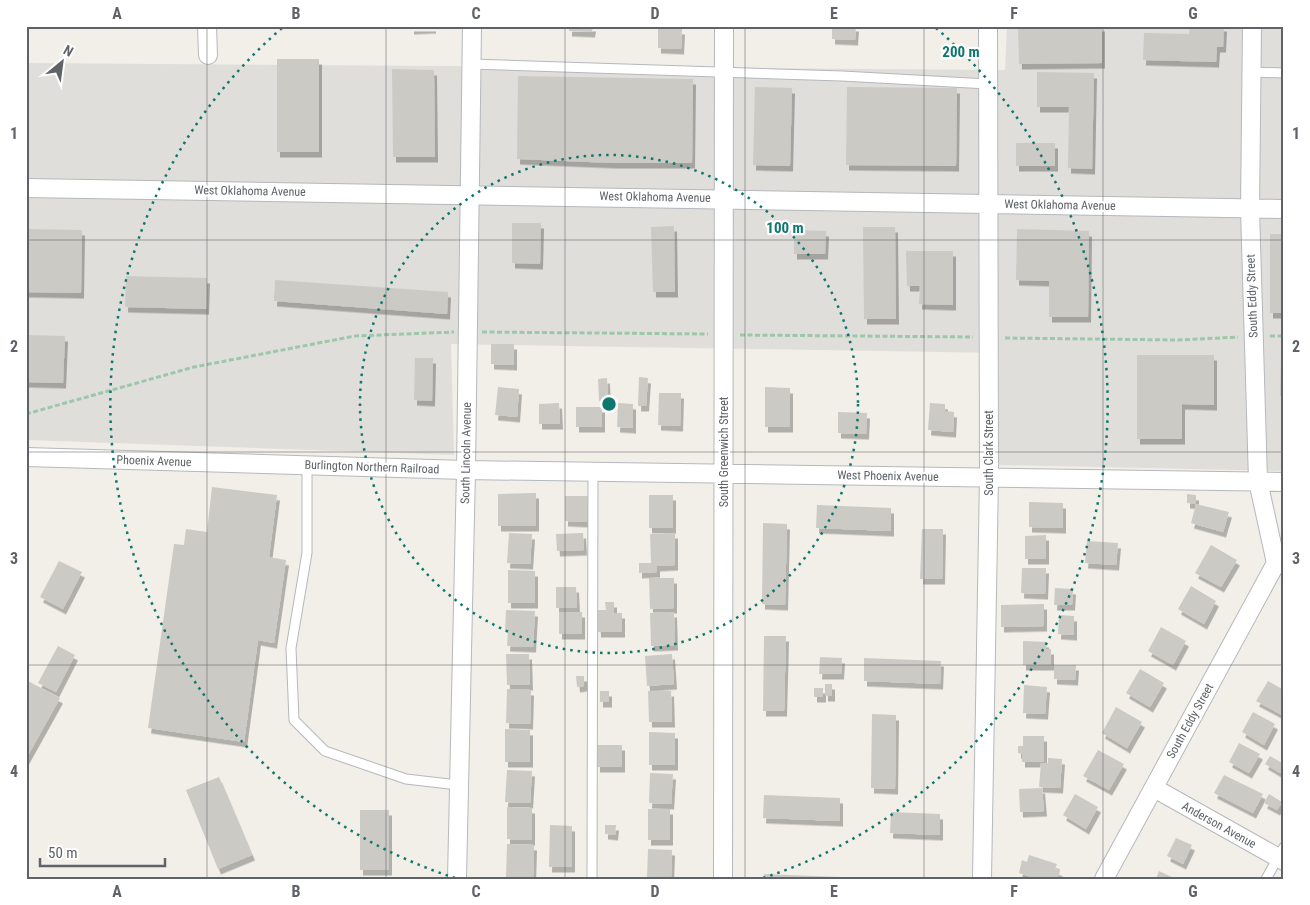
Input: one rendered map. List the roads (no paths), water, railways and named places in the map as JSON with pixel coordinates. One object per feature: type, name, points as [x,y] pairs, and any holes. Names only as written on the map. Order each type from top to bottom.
[{"type":"street","points":[[207,26],[208,55]]},
{"type":"street","name":"South Lincoln Avenue","points":[[458,879],[458,784],[466,470],[472,26]]},
{"type":"street","name":"South Greenwich Street","points":[[723,879],[724,26]]},
{"type":"street","name":"South Clark Street","points":[[982,879],[989,477],[988,26]]},
{"type":"street","name":"South Eddy Street","points":[[1104,879],[1280,557],[1258,481],[1250,209],[1252,26]]},
{"type":"street","name":"West Oklahoma Avenue","points":[[26,188],[724,198],[1284,209]]},
{"type":"street","name":"Phoenix Avenue","points":[[26,457],[281,465]]},
{"type":"street","name":"Burlington Northern Railroad","points":[[281,465],[493,470]]},
{"type":"street","name":"West Phoenix Avenue","points":[[493,470],[1284,482]]},
{"type":"street","name":"Anderson Avenue","points":[[1154,788],[1282,855]]},
{"type":"lane","points":[[471,64],[842,76],[988,84]]},
{"type":"lane","points":[[1251,72],[1284,73]]},
{"type":"lane","points":[[307,466],[307,553],[291,648],[294,720],[325,751],[406,779],[458,784]]},
{"type":"lane","points":[[592,879],[593,472]]},
{"type":"lane","points":[[1266,879],[1282,855]]}]
